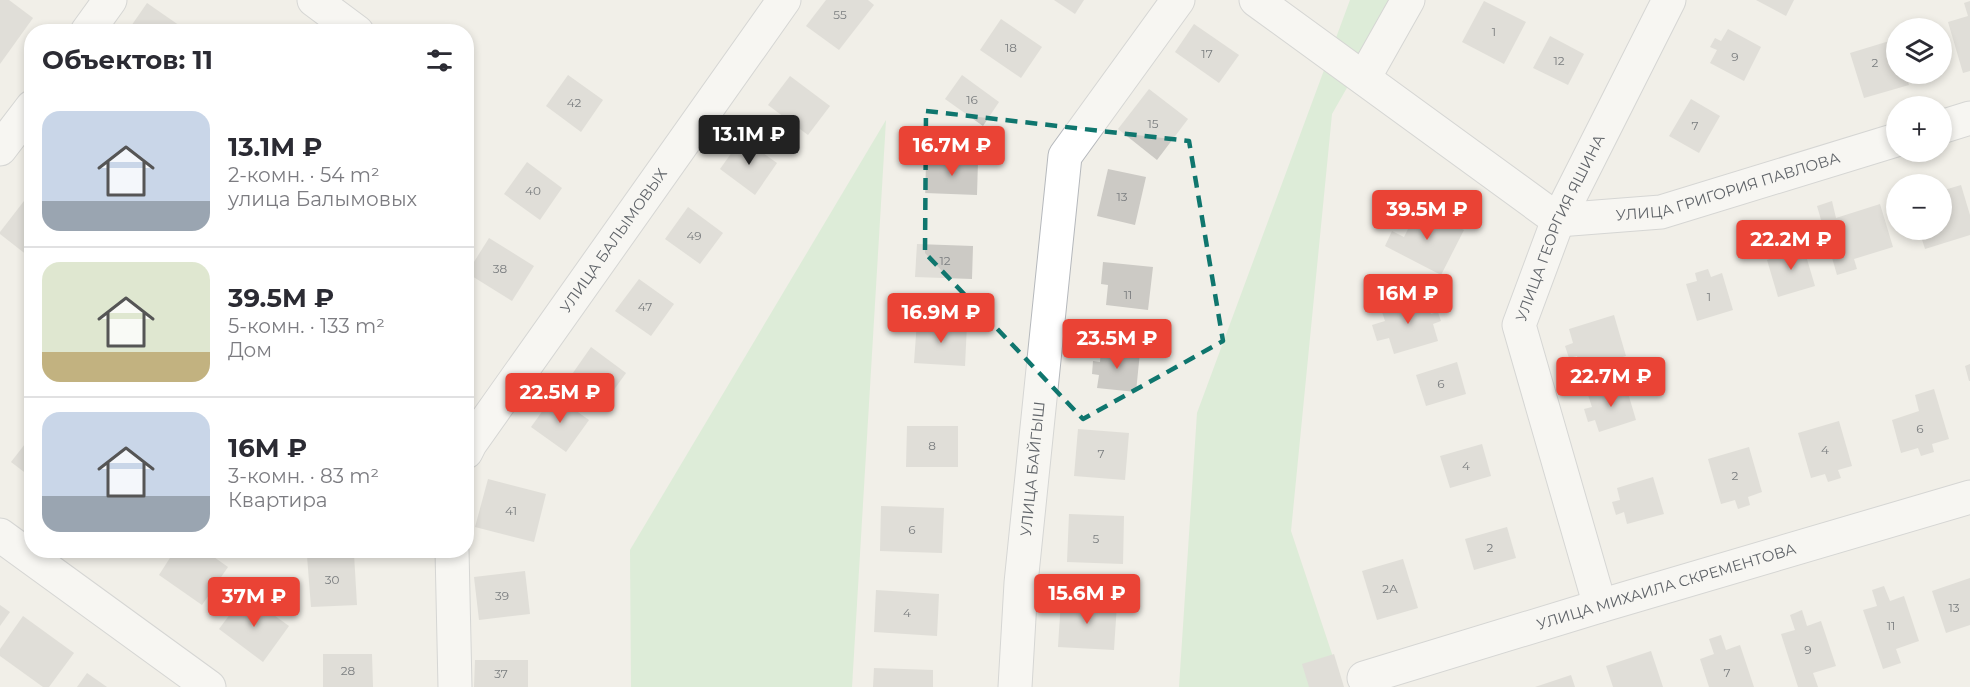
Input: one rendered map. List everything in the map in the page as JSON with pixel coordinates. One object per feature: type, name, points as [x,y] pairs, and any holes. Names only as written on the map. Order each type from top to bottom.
[{"type":"street","points":[[93,24],[110,0]]},
{"type":"street","points":[[314,0],[346,24]]},
{"type":"street","name":"УЛИЦА БАЛЫМОВЫХ","points":[[474,438],[784,0]]},
{"type":"street","name":"УЛИЦА БАЙГЫШ","points":[[1014,687],[1021,583],[1065,156],[1178,0]]},
{"type":"street","points":[[1256,0],[1558,220]]},
{"type":"street","points":[[1364,78],[1408,0]]},
{"type":"street","name":"УЛИЦА ГЕОРГИЯ ЯШИНА","points":[[1600,606],[1519,325],[1558,220],[1669,0]]},
{"type":"street","points":[[1952,124],[1970,118]]},
{"type":"street","points":[[0,149],[24,122]]},
{"type":"street","name":"УЛИЦА ГРИГОРИЯ ПАВЛОВА","points":[[1558,220],[1661,212],[1886,144]]},
{"type":"street","name":"УЛИЦА МИХАИЛА СКРЕМЕНТОВА","points":[[1364,678],[1970,497]]},
{"type":"street","points":[[0,535],[24,552]]},
{"type":"street","points":[[32,558],[209,687]]},
{"type":"street","points":[[452,558],[455,687]]},
{"type":"highlighted area","points":[[926,111],[1189,141],[1223,341],[1083,419],[925,253]]},
{"type":"green space","points":[[1350,0],[1397,0],[1332,114],[1291,531],[1343,687],[1179,687],[1197,413]]},
{"type":"green space","points":[[886,120],[852,687],[631,687],[630,550]]},
{"type":"building","points":[[0,0],[9,0],[33,18],[29,24],[24,24],[24,31],[0,64]]},
{"type":"building","points":[[826,0],[868,0],[874,5],[839,50],[806,26]]},
{"type":"building","points":[[1054,0],[1084,0],[1075,14]]},
{"type":"building","points":[[1756,0],[1794,0],[1786,16]]},
{"type":"building","points":[[1484,1],[1526,22],[1504,64],[1462,42]]},
{"type":"building","points":[[1970,1],[1970,71],[1963,73],[1952,36],[1952,21],[1968,16],[1964,3]]},
{"type":"building","points":[[147,3],[177,24],[133,24]]},
{"type":"building","points":[[1001,19],[1042,47],[1021,78],[980,50]]},
{"type":"building","points":[[1194,24],[1239,55],[1219,83],[1175,52]]},
{"type":"building","points":[[1728,29],[1761,47],[1744,81],[1710,63],[1717,50],[1710,47],[1715,38],[1721,41]]},
{"type":"building","points":[[1550,36],[1584,54],[1568,85],[1533,68]]},
{"type":"building","points":[[1886,42],[1886,84],[1909,85],[1864,98],[1850,53]]},
{"type":"building","points":[[568,75],[603,100],[581,132],[546,106]]},
{"type":"building","points":[[962,75],[999,102],[983,126],[945,99]]},
{"type":"building","points":[[790,76],[830,106],[808,135],[768,105]]},
{"type":"building","points":[[1149,89],[1188,119],[1157,160],[1118,129]]},
{"type":"building","points":[[1691,99],[1720,116],[1699,153],[1669,136]]},
{"type":"building","points":[[742,138],[777,163],[755,195],[720,169]]},
{"type":"building","points":[[926,160],[978,161],[977,195],[925,193]]},
{"type":"building","points":[[527,162],[562,188],[540,220],[504,194]]},
{"type":"building","points":[[1108,169],[1146,177],[1135,225],[1097,216]]},
{"type":"building","points":[[1961,185],[1970,215],[1970,235],[1925,249],[1922,240],[1952,240],[1952,188]]},
{"type":"building","points":[[24,201],[24,253],[0,232]]},
{"type":"building","points":[[1832,201],[1836,218],[1880,204],[1886,224],[1886,240],[1891,240],[1893,247],[1854,259],[1857,269],[1837,275],[1817,206]]},
{"type":"building","points":[[688,207],[723,233],[700,264],[665,239]]},
{"type":"building","points":[[1419,207],[1464,230],[1441,275],[1385,246],[1392,231],[1404,237]]},
{"type":"building","points":[[489,238],[534,266],[512,301],[474,277],[474,262]]},
{"type":"building","points":[[917,244],[973,246],[972,279],[915,277]]},
{"type":"building","points":[[1790,245],[1792,253],[1804,249],[1815,286],[1778,297],[1767,260],[1779,256],[1777,248]]},
{"type":"building","points":[[1103,262],[1153,267],[1148,310],[1106,305],[1108,285],[1101,284]]},
{"type":"building","points":[[1708,269],[1711,277],[1722,273],[1733,310],[1697,321],[1686,284],[1697,281],[1695,273]]},
{"type":"building","points":[[639,279],[674,304],[651,336],[615,311]]},
{"type":"building","points":[[1425,296],[1431,314],[1438,312],[1441,321],[1433,324],[1438,341],[1394,354],[1389,338],[1377,341],[1372,325],[1385,321],[1381,309]]},
{"type":"building","points":[[1614,315],[1626,356],[1581,370],[1577,356],[1569,358],[1565,346],[1573,343],[1569,329]]},
{"type":"building","points":[[917,321],[967,324],[965,366],[914,363]]},
{"type":"building","points":[[591,347],[626,373],[603,405],[568,380]]},
{"type":"building","points":[[1101,348],[1140,352],[1136,392],[1097,388],[1099,375],[1092,374],[1093,361],[1100,362]]},
{"type":"building","points":[[1457,362],[1466,394],[1426,406],[1416,375]]},
{"type":"building","points":[[1970,364],[1970,381],[1969,381],[1965,366]]},
{"type":"building","points":[[1625,383],[1636,420],[1599,432],[1595,420],[1588,422],[1584,409],[1592,407],[1588,395]]},
{"type":"building","points":[[1934,389],[1949,439],[1932,444],[1934,452],[1921,456],[1918,448],[1901,453],[1892,420],[1919,411],[1915,395]]},
{"type":"building","points":[[554,395],[589,420],[566,452],[531,427]]},
{"type":"building","points":[[1839,421],[1852,466],[1838,470],[1841,478],[1828,482],[1825,474],[1811,478],[1798,433]]},
{"type":"building","points":[[907,426],[958,426],[958,467],[906,467]]},
{"type":"building","points":[[1078,429],[1129,433],[1125,480],[1074,476]]},
{"type":"building","points":[[1482,444],[1491,476],[1450,488],[1440,456]]},
{"type":"building","points":[[24,445],[24,472],[11,462]]},
{"type":"building","points":[[1749,447],[1762,492],[1748,497],[1750,505],[1738,509],[1735,500],[1721,504],[1708,459]]},
{"type":"building","points":[[1653,477],[1664,514],[1627,524],[1624,512],[1616,515],[1612,502],[1620,500],[1617,488]]},
{"type":"building","points":[[488,479],[546,494],[534,542],[475,527]]},
{"type":"building","points":[[881,506],[944,508],[942,553],[880,551]]},
{"type":"building","points":[[1069,514],[1124,516],[1123,564],[1067,562]]},
{"type":"building","points":[[1507,527],[1516,558],[1474,570],[1465,539]]},
{"type":"building","points":[[170,558],[215,558],[228,567],[202,605],[159,575]]},
{"type":"building","points":[[307,558],[354,558],[357,605],[311,607]]},
{"type":"building","points":[[1403,559],[1418,608],[1377,620],[1362,571]]},
{"type":"building","points":[[525,571],[530,614],[479,620],[474,577]]},
{"type":"building","points":[[1970,578],[1970,625],[1946,633],[1932,591]]},
{"type":"building","points":[[1884,586],[1890,601],[1904,596],[1919,641],[1896,649],[1901,663],[1883,669],[1863,610],[1877,606],[1872,590]]},
{"type":"building","points":[[876,590],[939,594],[937,636],[874,632]]},
{"type":"building","points":[[245,594],[289,626],[263,662],[219,629]]},
{"type":"building","points":[[1061,600],[1117,603],[1114,650],[1058,647]]},
{"type":"building","points":[[0,605],[10,612],[0,626]]},
{"type":"building","points":[[1802,610],[1807,626],[1821,621],[1836,666],[1813,673],[1818,687],[1798,687],[1781,634],[1795,630],[1790,615]]},
{"type":"building","points":[[23,616],[74,653],[49,687],[43,687],[0,656],[0,649]]},
{"type":"building","points":[[1721,635],[1726,650],[1740,645],[1754,687],[1709,687],[1700,659],[1714,654],[1709,639]]},
{"type":"building","points":[[1651,651],[1663,687],[1613,687],[1606,666]]},
{"type":"building","points":[[323,654],[372,654],[373,687],[323,687]]},
{"type":"building","points":[[1334,654],[1344,687],[1309,687],[1302,664]]},
{"type":"building","points":[[475,660],[528,660],[528,687],[474,687]]},
{"type":"building","points":[[874,668],[933,670],[933,687],[873,687]]},
{"type":"building","points":[[87,673],[107,687],[77,687]]},
{"type":"building","points":[[1571,675],[1575,687],[1535,687]]}]
